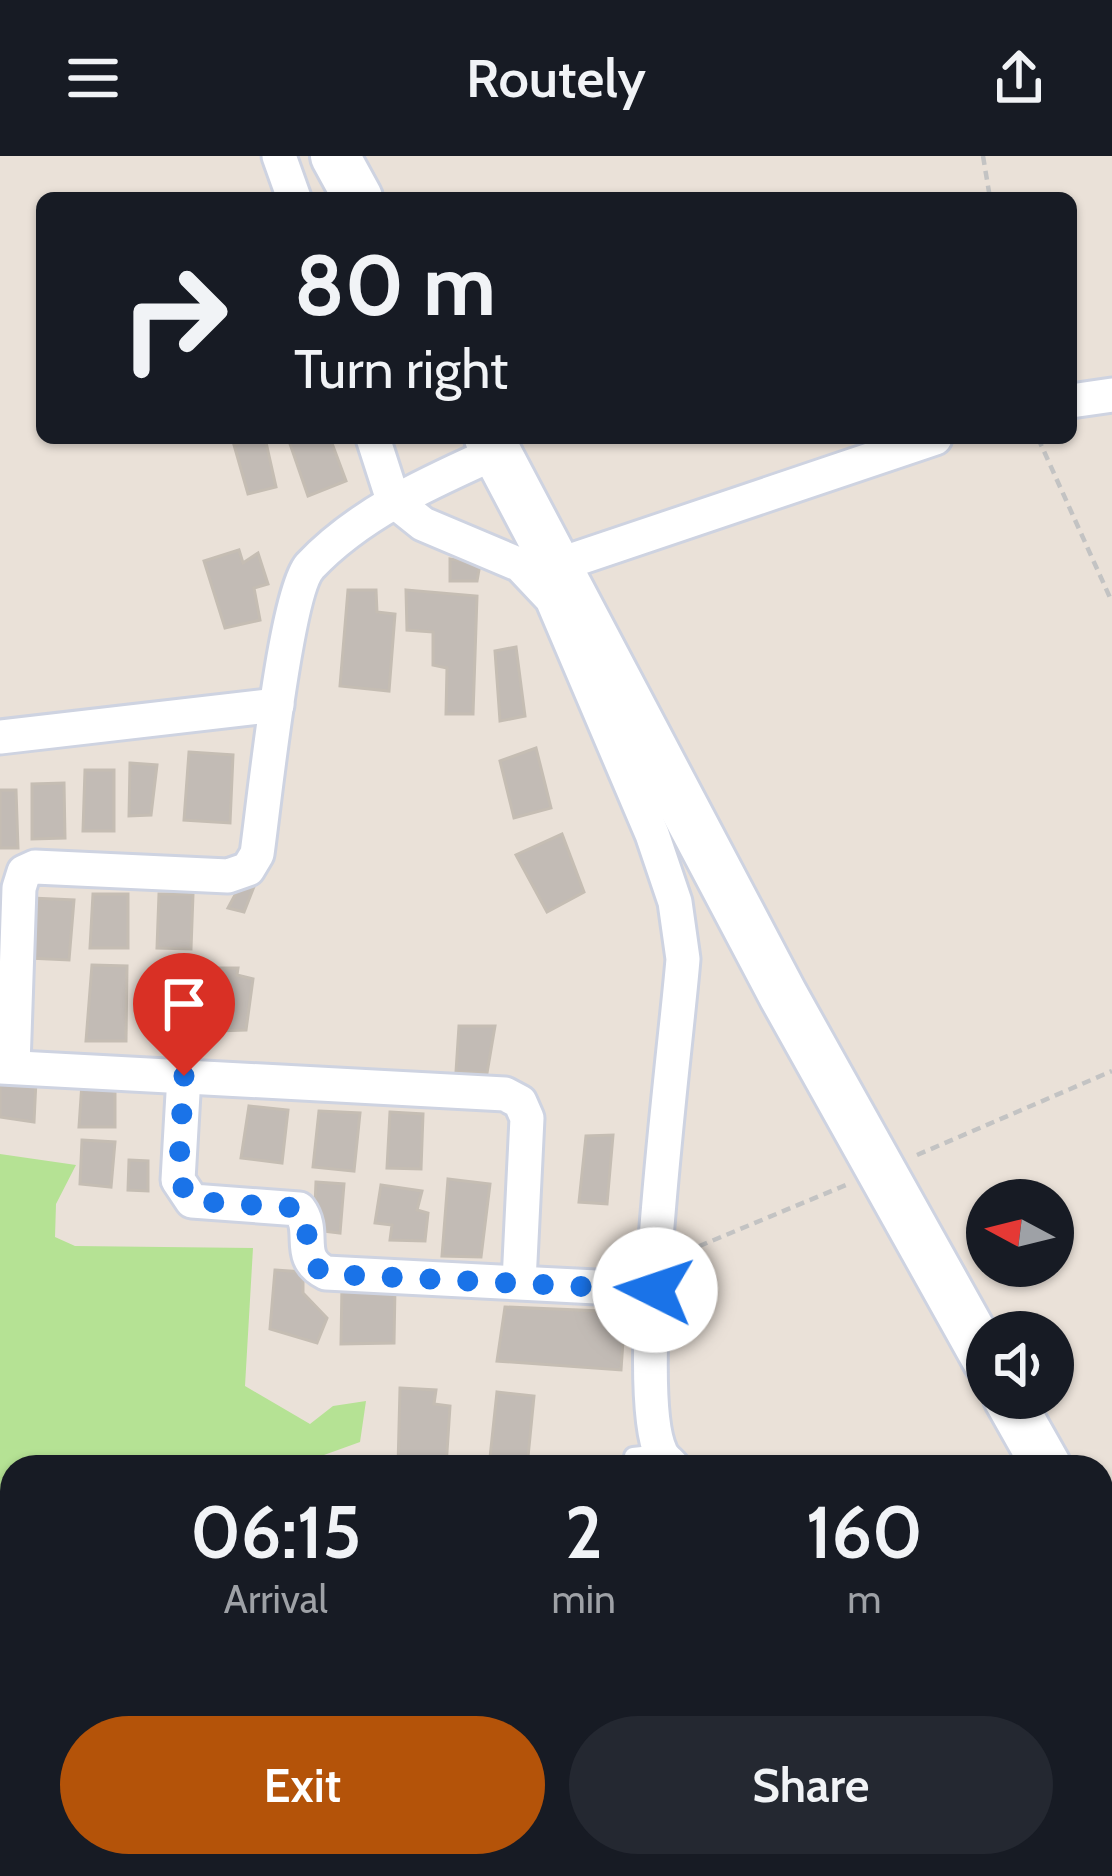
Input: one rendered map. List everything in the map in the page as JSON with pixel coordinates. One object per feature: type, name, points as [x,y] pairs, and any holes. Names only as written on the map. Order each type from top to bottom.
[{"type":"street","points":[[280,156],[292,192]]},
{"type":"street","points":[[335,156],[355,192]]},
{"type":"street","points":[[1077,400],[1112,394]]},
{"type":"street","points":[[375,444],[393,500],[423,524],[520,565],[552,599],[633,785],[675,902],[683,959],[655,1290],[656,1455]]},
{"type":"street","points":[[558,565],[916,444]]},
{"type":"street","points":[[520,1282],[527,1118],[520,1102],[505,1094],[6,1067],[24,872],[35,867],[228,876],[248,869],[257,854],[277,705],[309,568],[393,500],[493,445],[783,995],[966,1322]]},
{"type":"street","points":[[0,737],[277,705]]},
{"type":"street","points":[[184,1076],[178,1180],[192,1201],[299,1208],[307,1220],[305,1254],[311,1266],[326,1274],[655,1290]]},
{"type":"street","points":[[1020,1419],[1040,1455]]},
{"type":"path","points":[[983,156],[989,192]]},
{"type":"path","points":[[1041,444],[1112,602]]},
{"type":"green space","points":[[0,1154],[76,1165],[56,1204],[55,1237],[75,1246],[253,1248],[245,1386],[310,1424],[333,1406],[366,1401],[360,1442],[324,1455],[0,1455]]},
{"type":"building","points":[[266,444],[276,487],[248,494],[234,445]]},
{"type":"building","points":[[290,444],[332,444],[346,481],[308,496]]},
{"type":"building","points":[[239,550],[243,563],[258,553],[268,584],[254,588],[260,620],[225,628],[204,561]]},
{"type":"building","points":[[450,559],[480,564],[477,581],[450,581]]},
{"type":"building","points":[[348,590],[376,590],[377,612],[395,614],[389,691],[340,686]]},
{"type":"building","points":[[406,590],[477,596],[473,714],[446,714],[447,668],[433,665],[433,632],[407,630]]},
{"type":"building","points":[[516,647],[525,716],[500,721],[495,651]]},
{"type":"building","points":[[536,748],[551,808],[514,818],[500,761]]},
{"type":"building","points":[[189,752],[233,755],[230,823],[184,820]]},
{"type":"building","points":[[130,763],[157,765],[151,815],[129,816]]},
{"type":"building","points":[[85,770],[114,770],[114,831],[83,831]]},
{"type":"building","points":[[64,783],[65,838],[32,839],[32,784]]},
{"type":"building","points":[[0,790],[16,790],[18,848],[0,848]]},
{"type":"building","points":[[562,834],[584,892],[547,912],[516,855]]},
{"type":"building","points":[[242,882],[255,884],[244,912],[228,908]]},
{"type":"building","points":[[93,894],[128,894],[128,948],[90,948]]},
{"type":"building","points":[[159,894],[193,894],[191,949],[157,948]]},
{"type":"building","points":[[31,898],[74,900],[69,960],[29,958]]},
{"type":"building","points":[[92,965],[127,966],[126,1041],[86,1041]]},
{"type":"building","points":[[214,968],[238,968],[237,975],[253,979],[246,1030],[216,1031]]},
{"type":"building","points":[[206,985],[201,1038],[174,1036],[179,986]]},
{"type":"building","points":[[459,1026],[495,1026],[487,1073],[456,1072]]},
{"type":"building","points":[[0,1078],[36,1080],[34,1122],[0,1117]]},
{"type":"building","points":[[82,1083],[115,1086],[115,1127],[79,1127]]},
{"type":"building","points":[[249,1106],[288,1110],[282,1163],[241,1158]]},
{"type":"building","points":[[319,1111],[360,1113],[354,1171],[313,1167]]},
{"type":"building","points":[[390,1112],[423,1114],[421,1169],[387,1168]]},
{"type":"building","points":[[613,1135],[607,1204],[579,1202],[586,1136]]},
{"type":"building","points":[[82,1140],[115,1142],[111,1187],[80,1184]]},
{"type":"building","points":[[129,1160],[148,1161],[148,1191],[128,1190]]},
{"type":"building","points":[[448,1179],[490,1184],[481,1257],[442,1256]]},
{"type":"building","points":[[316,1182],[344,1184],[340,1233],[314,1230]]},
{"type":"building","points":[[381,1185],[422,1191],[417,1210],[428,1213],[425,1241],[390,1240],[392,1225],[375,1223]]},
{"type":"building","points":[[275,1270],[303,1272],[303,1293],[327,1318],[317,1343],[270,1329]]},
{"type":"building","points":[[342,1285],[395,1287],[394,1343],[341,1344]]},
{"type":"building","points":[[505,1307],[625,1312],[621,1370],[497,1361]]},
{"type":"building","points":[[400,1388],[436,1390],[434,1404],[450,1406],[447,1455],[398,1455]]},
{"type":"building","points":[[497,1392],[534,1396],[528,1455],[490,1455]]},
{"type":"route","points":[[184,1076],[178,1180],[182,1193],[192,1201],[299,1208],[307,1220],[305,1254],[311,1266],[326,1274],[655,1290]]}]
